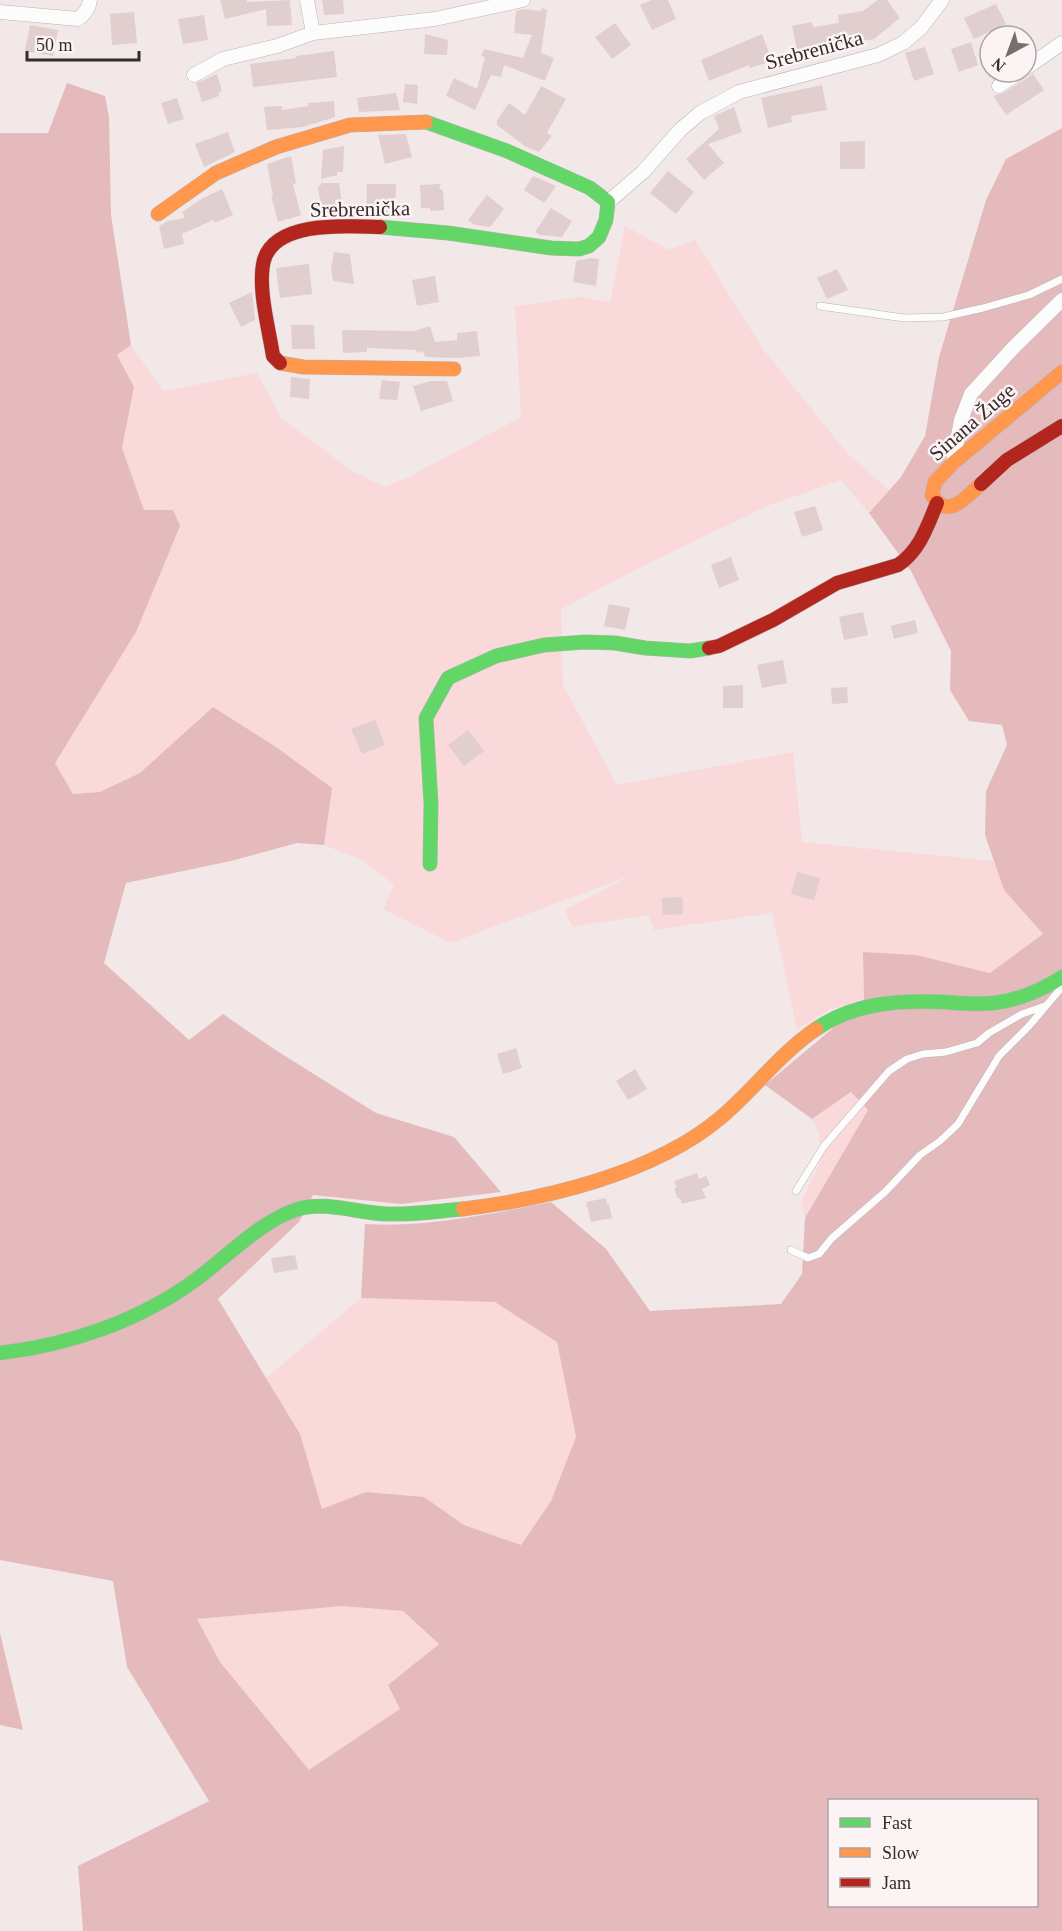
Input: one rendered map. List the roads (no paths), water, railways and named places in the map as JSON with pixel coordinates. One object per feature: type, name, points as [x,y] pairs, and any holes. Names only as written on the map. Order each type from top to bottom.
[{"type":"street","points":[[0,12],[78,19],[84,15],[90,0]]},
{"type":"street","points":[[307,0],[313,33]]},
{"type":"street","points":[[194,75],[224,59],[276,46],[313,33],[435,20],[524,0]]},
{"type":"street","name":"Srebrenička","points":[[454,369],[303,367],[280,363],[273,356],[262,276],[264,261],[269,251],[276,243],[297,232],[332,227],[407,228],[535,246],[580,249],[596,241],[601,233],[606,222],[608,202],[643,172],[680,130],[700,113],[739,92],[878,55],[903,43],[921,28],[942,0]]},
{"type":"street","points":[[1038,60],[1062,43]]},
{"type":"street","points":[[158,214],[216,173],[276,147],[350,125],[423,121],[518,156],[590,188],[608,202]]},
{"type":"street","points":[[953,463],[961,420],[971,394],[1062,300]]},
{"type":"street","name":"Sinana Žuge","points":[[937,503],[932,495],[932,488],[953,463],[1062,372]]},
{"type":"street","points":[[430,864],[431,804],[426,718],[448,678],[496,656],[544,645],[585,642],[690,651],[719,646],[773,620],[837,583],[898,565],[907,560],[915,552],[937,503],[948,507],[959,504],[1008,460],[1062,426]]},
{"type":"street","points":[[0,1353],[20,1352],[49,1345],[124,1321],[185,1287],[275,1220],[300,1209],[319,1208],[393,1215],[477,1207],[535,1196],[601,1178],[673,1150],[717,1122],[802,1039],[825,1023],[854,1009],[894,1002],[999,1003],[1045,988],[1062,977]]},
{"type":"lane","points":[[820,306],[904,318],[944,317],[1029,295],[1062,279]]},
{"type":"lane","points":[[791,1250],[808,1258],[819,1254],[832,1238],[885,1192],[920,1155],[958,1124],[999,1056],[1062,987]]},
{"type":"lane","points":[[796,1191],[824,1146],[889,1071],[915,1057],[946,1052],[977,1043],[989,1033],[1022,1014],[1047,1005]]}]
